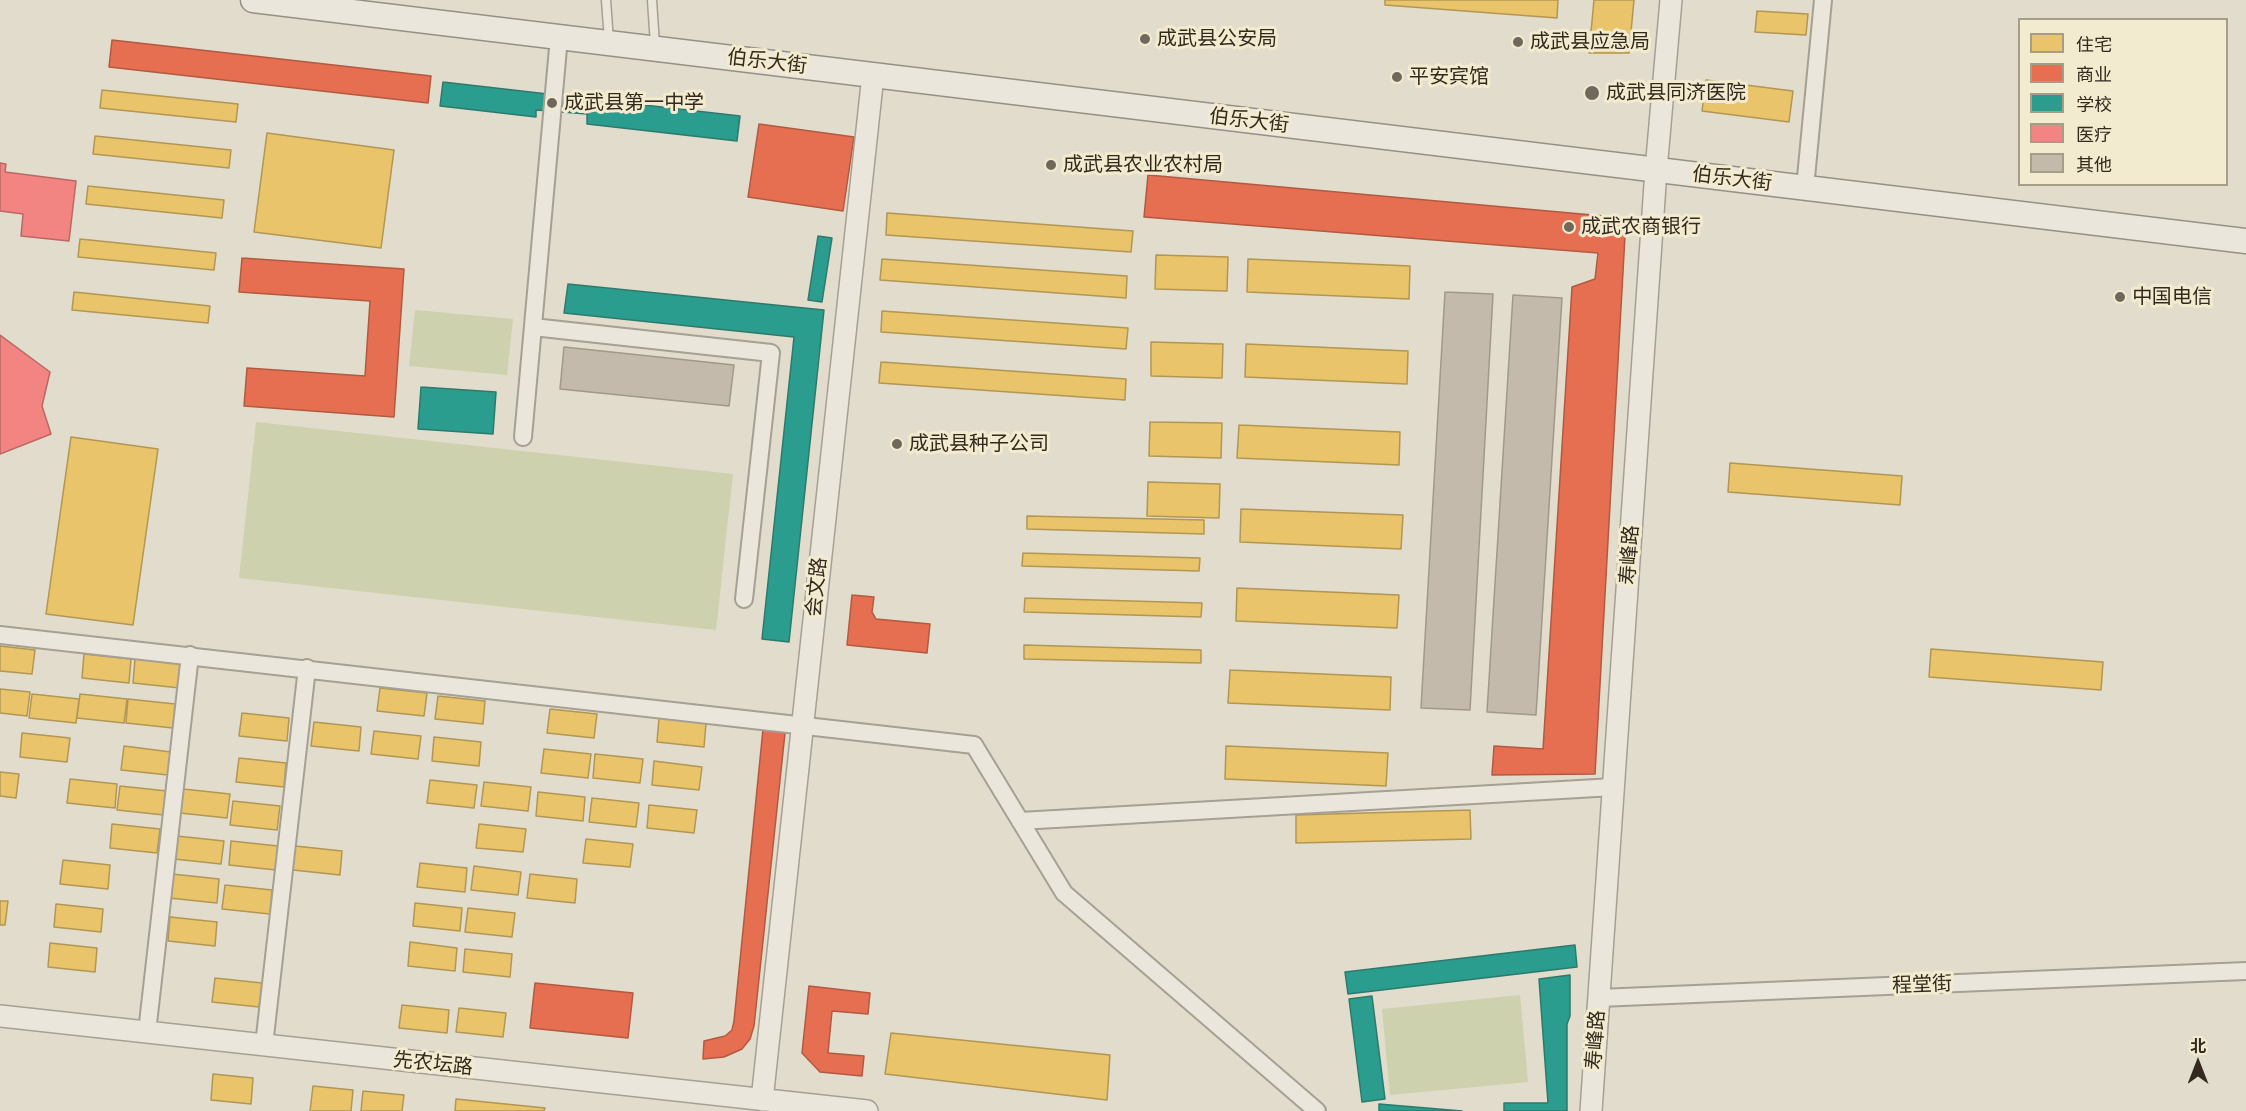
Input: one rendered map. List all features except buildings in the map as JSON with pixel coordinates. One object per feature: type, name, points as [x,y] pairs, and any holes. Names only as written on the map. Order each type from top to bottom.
[{"type":"main road","name":"伯乐大街","points":[[253,0],[2246,241]]},
{"type":"street","name":"寿峰路","points":[[1591,1111],[1656,170],[1671,0]]},
{"type":"street","points":[[1806,188],[1823,0]]},
{"type":"street","points":[[523,437],[559,37]]},
{"type":"street","name":"会文路","points":[[762,1100],[873,75]]},
{"type":"street","points":[[533,327],[771,352],[744,599]]},
{"type":"street","points":[[0,635],[974,745],[1064,893],[1317,1111]]},
{"type":"street","points":[[147,1032],[190,655]]},
{"type":"street","points":[[264,1045],[307,668]]},
{"type":"street","points":[[1020,821],[1614,787]]},
{"type":"street","name":"程堂街","points":[[1599,998],[2246,971]]},
{"type":"street","name":"先农坛路","points":[[0,1016],[867,1111]]},
{"type":"lane","points":[[606,0],[609,43]]},
{"type":"lane","points":[[652,0],[655,49]]},
{"type":"green space","points":[[415,310],[513,319],[507,375],[409,366]]},
{"type":"green space","points":[[256,422],[733,474],[716,630],[239,578]]},
{"type":"green space","points":[[1520,995],[1528,1082],[1390,1095],[1382,1009]]},
{"type":"place","name":"成武县公安局","points":[[1145,39]]},
{"type":"place","name":"成武县应急局","points":[[1518,42]]},
{"type":"place","name":"平安宾馆","points":[[1397,77]]},
{"type":"place","name":"成武县同济医院","points":[[1592,93]]},
{"type":"place","name":"成武县第一中学","points":[[552,103]]},
{"type":"place","name":"成武县农业农村局","points":[[1051,165]]},
{"type":"place","name":"成武农商银行","points":[[1569,227]]},
{"type":"place","name":"中国电信","points":[[2120,297]]},
{"type":"place","name":"成武县种子公司","points":[[897,444]]}]
